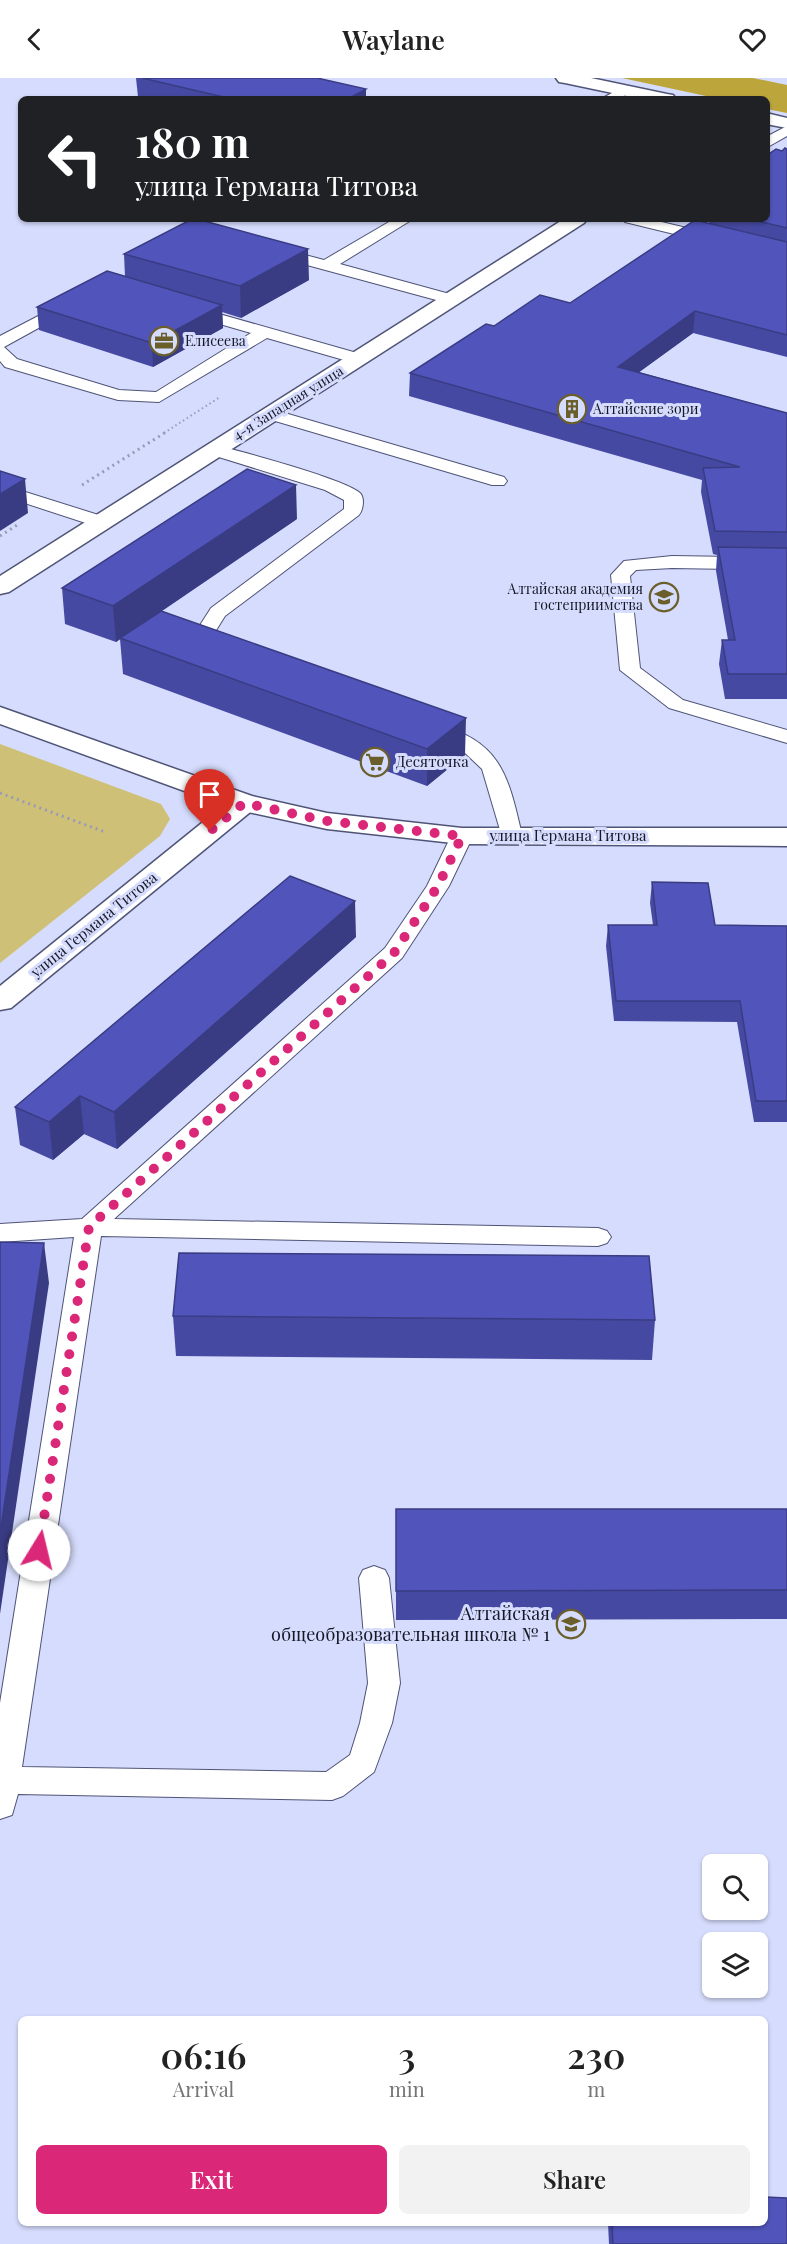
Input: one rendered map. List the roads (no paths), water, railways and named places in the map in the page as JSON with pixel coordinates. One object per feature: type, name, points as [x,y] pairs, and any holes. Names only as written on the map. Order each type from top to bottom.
[{"type":"street","points":[[565,78],[616,95]]},
{"type":"street","points":[[770,119],[787,123]]},
{"type":"street","name":"4-я Западная улица","points":[[0,587],[572,222]]},
{"type":"street","name":"улица Германа Титова","points":[[0,715],[244,803],[327,821],[462,836],[787,837]]},
{"type":"street","name":"улица Германа Титова","points":[[0,1001],[244,803]]},
{"type":"lane","points":[[770,141],[787,130]]},
{"type":"lane","points":[[326,266],[400,222]]},
{"type":"lane","points":[[656,222],[728,242]]},
{"type":"lane","points":[[257,248],[451,299]]},
{"type":"lane","points":[[0,343],[83,297]]},
{"type":"lane","points":[[179,308],[358,358]]},
{"type":"lane","points":[[0,351],[11,363],[118,395],[159,397],[265,332]]},
{"type":"lane","points":[[271,414],[498,481]]},
{"type":"lane","points":[[214,450],[331,486],[353,497],[353,511],[218,612],[205,633],[222,653],[244,661]]},
{"type":"lane","points":[[0,489],[101,522]]},
{"type":"lane","points":[[787,564],[672,561],[631,565],[620,575],[630,670],[676,704],[787,737]]},
{"type":"lane","points":[[420,724],[464,740],[480,751],[490,763],[501,791],[511,836]]},
{"type":"lane","points":[[374,1578],[384,1683],[376,1723],[363,1763],[332,1786],[1,1789],[89,1227],[394,953],[438,886],[462,836]]},
{"type":"lane","points":[[0,1233],[89,1227],[598,1237]]},
{"type":"place","name":"Елисеева","points":[[164,341]]},
{"type":"place","name":"Алтайские зори","points":[[572,409]]},
{"type":"place","name":"Алтайская академия гостеприимства","points":[[664,597]]},
{"type":"place","name":"Десяточка","points":[[375,762]]},
{"type":"place","name":"Алтайская общеобразовательная школа № 1","points":[[571,1624]]}]
